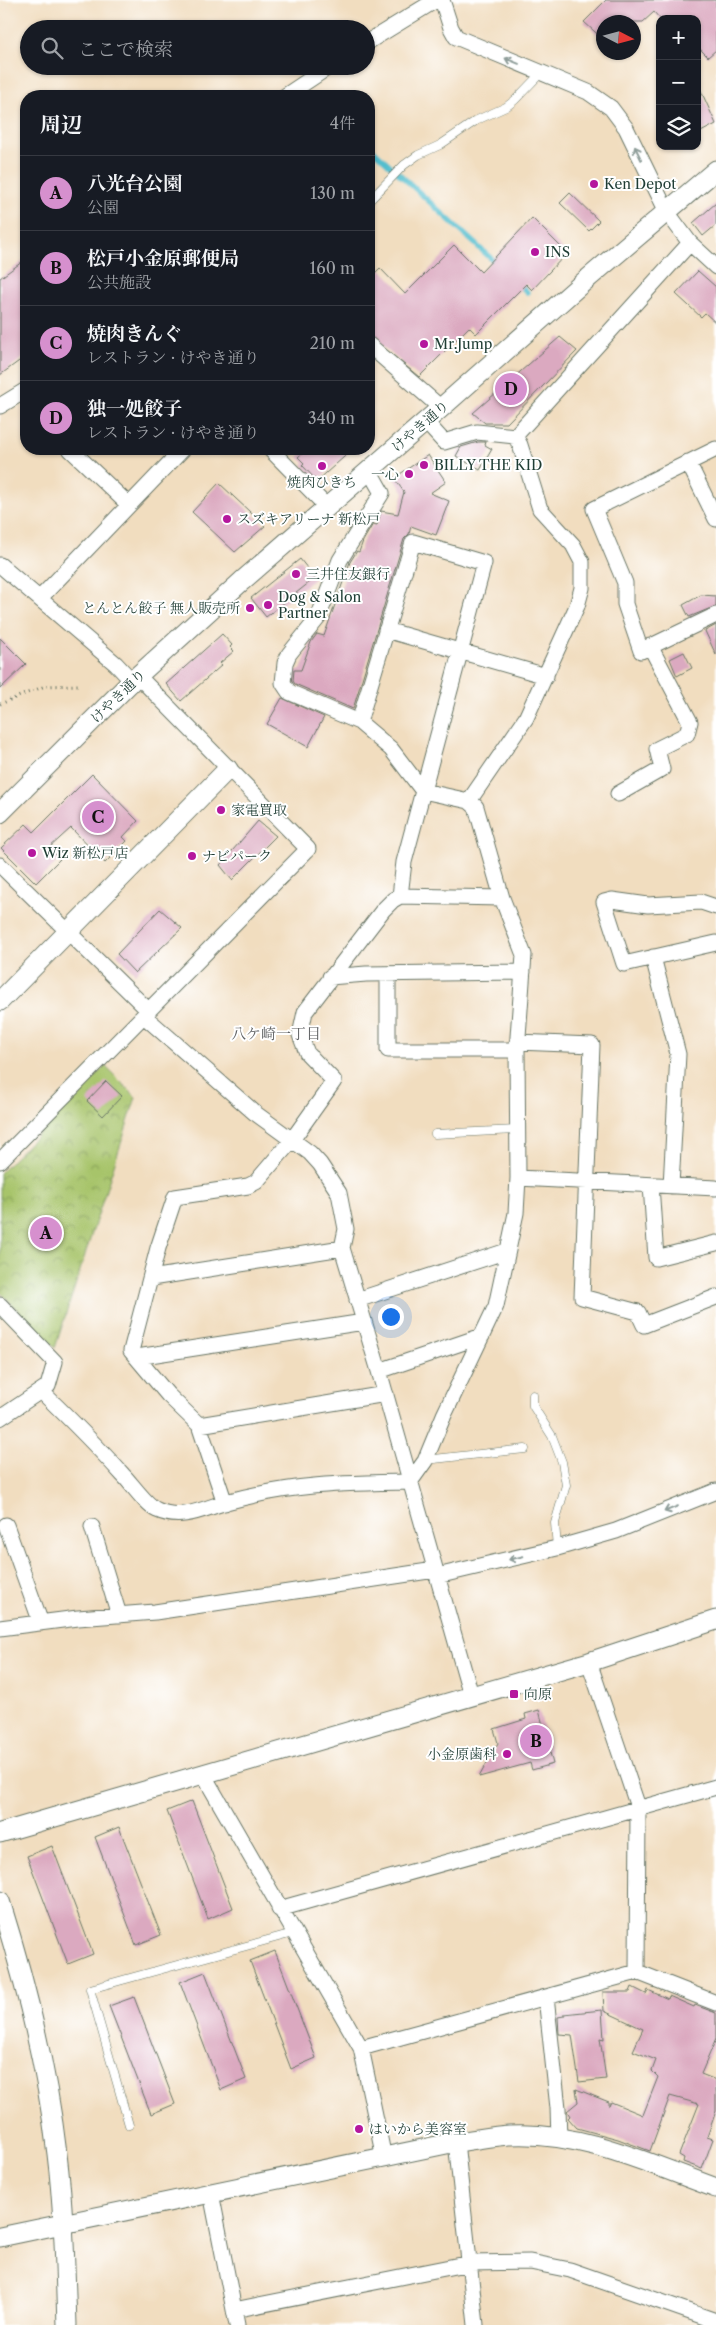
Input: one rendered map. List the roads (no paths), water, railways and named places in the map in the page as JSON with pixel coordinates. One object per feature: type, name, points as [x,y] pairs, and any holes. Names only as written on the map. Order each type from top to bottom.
[{"type":"street","points":[[375,37],[436,0]]},
{"type":"street","points":[[442,0],[456,38],[588,92],[611,108],[626,128],[667,212],[690,243],[716,268]]},
{"type":"street","points":[[294,90],[316,75]]},
{"type":"street","name":"けやき通り","points":[[0,813],[135,679],[242,581],[578,286],[716,170]]},
{"type":"street","points":[[515,436],[690,243]]},
{"type":"street","points":[[375,350],[441,408]]},
{"type":"street","points":[[0,406],[20,398]]},
{"type":"street","points":[[425,421],[444,442],[477,432],[515,436]]},
{"type":"street","points":[[469,801],[526,718],[577,606],[584,572],[582,562],[573,545],[540,509],[520,445],[515,436]]},
{"type":"street","points":[[716,449],[594,509],[625,583],[626,604],[641,651],[716,615]]},
{"type":"street","points":[[76,455],[129,505]]},
{"type":"street","points":[[40,598],[177,455]]},
{"type":"street","points":[[276,455],[327,507]]},
{"type":"street","points":[[688,462],[716,518]]},
{"type":"street","points":[[369,470],[382,493],[340,560],[331,588],[318,618],[289,654],[285,663],[283,683],[289,692],[359,722],[391,748],[422,791],[469,801],[476,807],[502,898],[524,955],[517,1046],[518,1178],[516,1213],[496,1306],[444,1415],[425,1460],[410,1482]]},
{"type":"street","points":[[359,722],[413,542],[484,563],[404,862],[400,896]]},
{"type":"street","points":[[0,565],[135,679],[308,849],[0,1161]]},
{"type":"street","points":[[386,630],[546,676]]},
{"type":"street","points":[[618,794],[662,769],[657,749],[687,734],[690,722],[650,646]]},
{"type":"street","points":[[0,1001],[228,769]]},
{"type":"street","points":[[0,865],[69,932],[146,1014],[255,1113],[292,1140],[320,1164],[339,1194],[346,1229],[342,1248],[386,1394],[471,1695]]},
{"type":"street","points":[[225,1503],[199,1426],[168,1395],[131,1351],[158,1248],[175,1197],[248,1186],[256,1182],[292,1140],[334,1081],[307,1053],[300,1035],[305,1012],[330,977],[393,900],[400,896],[502,898]]},
{"type":"street","points":[[716,908],[701,902],[648,905],[612,900],[604,902],[624,964],[716,943]]},
{"type":"street","points":[[653,957],[678,1054],[671,1186]]},
{"type":"street","points":[[330,977],[523,972]]},
{"type":"street","points":[[388,975],[388,1050],[592,1045],[582,1297],[638,1312],[644,1325],[716,1297]]},
{"type":"street","points":[[518,1178],[716,1188]]},
{"type":"street","points":[[651,1185],[656,1258],[716,1244]]},
{"type":"street","points":[[151,1278],[342,1248]]},
{"type":"street","points":[[357,1300],[507,1251]]},
{"type":"street","points":[[0,1305],[55,1362],[48,1386],[0,1418]]},
{"type":"street","points":[[136,1357],[364,1322]]},
{"type":"street","points":[[379,1371],[482,1336]]},
{"type":"street","points":[[41,1390],[94,1443],[156,1510],[192,1515],[225,1503],[284,1488],[330,1483],[410,1482]]},
{"type":"street","points":[[199,1426],[386,1394]]},
{"type":"street","points":[[0,1628],[119,1614],[155,1612],[436,1573],[557,1548],[616,1531],[716,1491]]},
{"type":"street","points":[[6,1525],[40,1623]]},
{"type":"street","points":[[92,1527],[119,1614]]},
{"type":"street","points":[[0,1832],[589,1662],[716,1620]]},
{"type":"street","points":[[589,1662],[638,1807],[637,1972]]},
{"type":"street","points":[[203,1774],[279,1909],[361,2048],[384,2158]]},
{"type":"street","points":[[279,1909],[638,1807],[716,1787]]},
{"type":"street","points":[[0,1902],[24,1984],[43,2065],[57,2154],[63,2224],[67,2325]]},
{"type":"street","points":[[361,2048],[637,1972],[716,2003]]},
{"type":"street","points":[[546,1997],[558,2108],[559,2138]]},
{"type":"street","points":[[0,2237],[456,2142],[510,2135],[559,2138],[615,2152],[716,2188]]},
{"type":"street","points":[[456,2142],[476,2325]]},
{"type":"street","points":[[211,2193],[235,2318],[470,2262],[530,2262],[570,2270],[716,2321]]},
{"type":"lane","points":[[375,194],[402,166],[418,155],[440,145],[477,120],[516,100],[541,73]]},
{"type":"lane","points":[[435,1134],[518,1130]]},
{"type":"lane","points":[[533,1395],[533,1406],[552,1436],[562,1462],[566,1485],[555,1523],[557,1548]]},
{"type":"lane","points":[[425,1460],[525,1449]]},
{"type":"lane","points":[[129,2124],[90,1989],[293,1933]]},
{"type":"waterway","points":[[375,152],[498,265]]},
{"type":"waterway","points":[[518,283],[527,292]]},
{"type":"place","name":"Ken Depot","points":[[594,184]]},
{"type":"place","name":"INS","points":[[535,252]]},
{"type":"place","name":"Mr.Jump","points":[[424,344]]},
{"type":"place","name":"独一処餃子","points":[[511,389]]},
{"type":"place","name":"BILLY THE KID","points":[[424,465]]},
{"type":"place","name":"焼肉ひきち","points":[[322,466]]},
{"type":"place","name":"一心","points":[[409,474]]},
{"type":"place","name":"スズキアリーナ 新松戸","points":[[227,519]]},
{"type":"place","name":"三井住友銀行","points":[[296,574]]},
{"type":"place","name":"Dog & Salon Partner","points":[[268,605]]},
{"type":"place","name":"とんとん餃子 無人販売所","points":[[250,608]]},
{"type":"place","name":"家電買取","points":[[221,810]]},
{"type":"place","name":"焼肉きんぐ","points":[[98,817]]},
{"type":"place","name":"Wiz 新松戸店","points":[[32,853]]},
{"type":"place","name":"ナビパーク","points":[[192,856]]},
{"type":"place","name":"八光台公園","points":[[46,1233]]},
{"type":"place","name":"向原","points":[[514,1694]]},
{"type":"place","name":"松戸小金原郵便局","points":[[536,1741]]},
{"type":"place","name":"小金原歯科","points":[[507,1754]]},
{"type":"place","name":"はいから美容室","points":[[359,2129]]},
{"type":"district","name":"八ケ崎一丁目","points":[[276,1034]]}]
